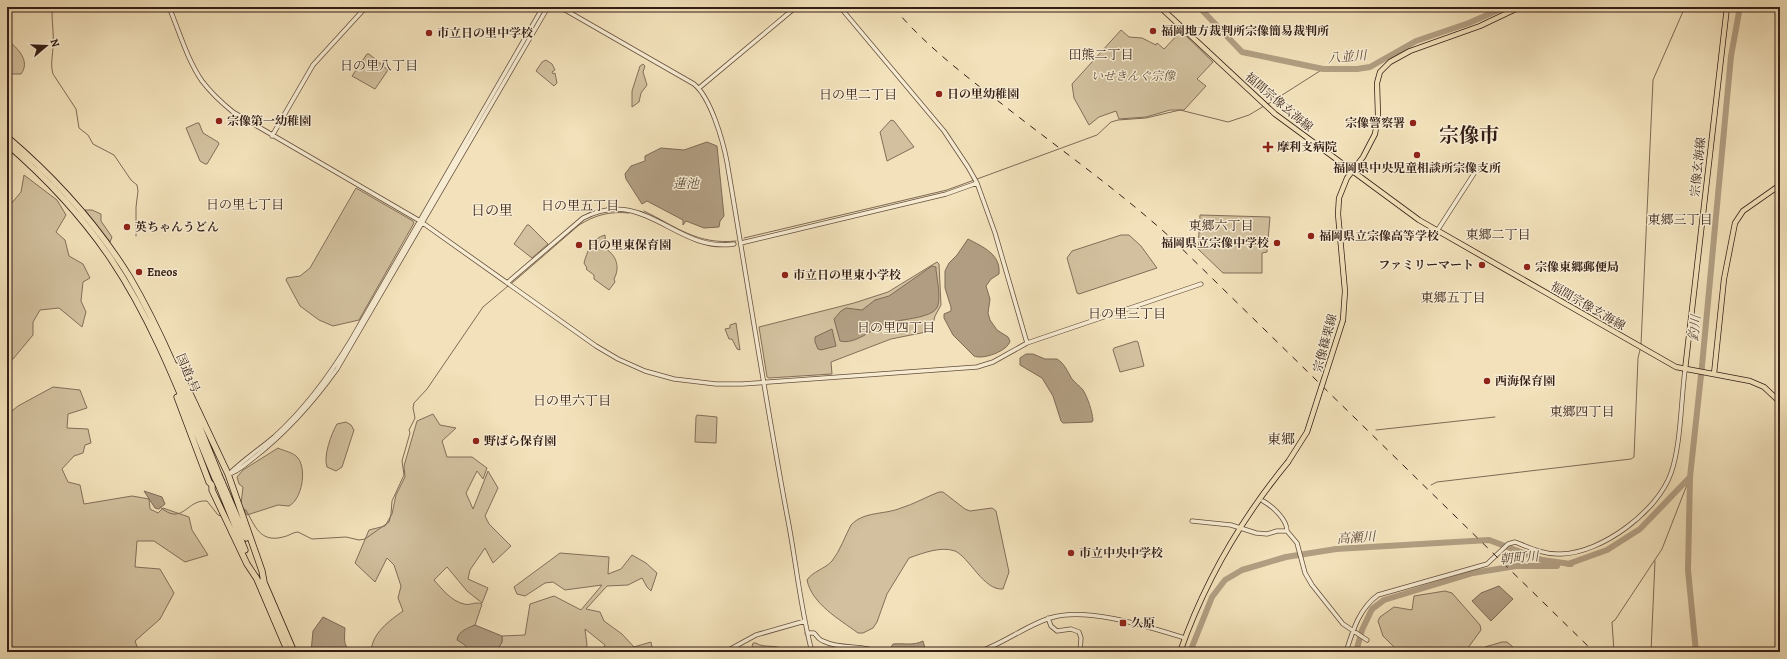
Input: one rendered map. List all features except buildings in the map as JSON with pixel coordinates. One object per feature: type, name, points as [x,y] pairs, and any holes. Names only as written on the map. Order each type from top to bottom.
[{"type":"highway","name":"国道3号","points":[[7,137],[60,186],[105,240],[144,304],[217,477],[217,484],[288,652]]},
{"type":"highway","name":"国道3号","points":[[7,144],[56,191],[100,243],[124,278],[166,354]]},
{"type":"highway","points":[[166,354],[179,370],[228,474],[262,571],[264,582]]},
{"type":"highway","points":[[166,354],[172,384],[209,482],[217,484],[228,474]]},
{"type":"highway","name":"国道3号","points":[[217,484],[264,582],[294,652]]},
{"type":"main road","name":"福間宗像玄海線","points":[[1160,7],[1267,108],[1400,207],[1437,231],[1640,348],[1676,368],[1685,370]]},
{"type":"main road","name":"宗像篠栗線","points":[[1180,652],[1201,596],[1241,529],[1264,493],[1300,444],[1310,425],[1343,320],[1345,291],[1338,205],[1342,187],[1351,171],[1363,157],[1375,134],[1378,116],[1377,83],[1379,76],[1384,67],[1410,51],[1480,26],[1520,7]]},
{"type":"main road","name":"宗像玄海線","points":[[1685,370],[1727,7]]},
{"type":"main road","points":[[1714,374],[1724,279],[1735,223],[1744,211],[1780,185]]},
{"type":"main road","points":[[1685,370],[1740,378],[1758,384],[1770,391],[1780,402]]},
{"type":"street","points":[[169,7],[187,50],[202,80],[209,89],[233,112],[421,222],[596,346],[618,359],[645,370],[674,378],[710,384],[764,382],[977,367],[993,362],[1027,343],[1201,284]]},
{"type":"street","points":[[272,136],[313,66],[366,7]]},
{"type":"street","points":[[421,222],[543,7]]},
{"type":"street","points":[[228,474],[276,436],[317,391],[346,350],[548,7]]},
{"type":"street","points":[[560,7],[699,88],[714,119],[724,148],[807,633],[812,652]]},
{"type":"street","points":[[699,88],[796,7]]},
{"type":"street","points":[[840,7],[944,131],[976,181],[996,233],[1027,343]]},
{"type":"street","points":[[1437,231],[1476,169]]},
{"type":"street","points":[[741,243],[946,194],[976,181]]},
{"type":"street","points":[[507,283],[583,218],[595,212],[606,210],[633,210],[695,240],[709,244],[734,244]]},
{"type":"street","points":[[1346,652],[1354,631],[1369,602],[1378,595],[1487,564],[1499,553],[1515,542],[1539,551],[1555,554],[1580,551],[1612,536],[1645,511],[1658,496],[1671,473],[1677,444],[1685,370]]},
{"type":"street","points":[[1263,501],[1275,508],[1287,528],[1287,531],[1293,536],[1305,573],[1312,585],[1337,618],[1367,640]]},
{"type":"street","points":[[1192,521],[1231,525],[1256,533],[1266,534],[1277,531],[1287,531]]},
{"type":"street","points":[[978,652],[1008,639],[1048,618],[1065,614],[1082,614],[1135,623],[1184,638]]},
{"type":"street","points":[[1048,618],[1051,626],[1058,631],[1071,629],[1078,632],[1082,638],[1080,652]]},
{"type":"street","points":[[725,652],[756,635],[805,621]]},
{"type":"street","points":[[807,633],[814,633],[822,641],[837,646],[869,649],[879,652]]},
{"type":"green space","name":"いせきんぐ宗像","points":[[1121,30],[1129,37],[1142,38],[1156,45],[1157,43],[1164,49],[1181,31],[1213,62],[1197,79],[1206,86],[1184,110],[1170,110],[1146,117],[1119,119],[1116,111],[1099,117],[1089,125],[1074,98],[1072,84]]},
{"type":"green space","points":[[7,40],[15,46],[24,59],[24,69],[21,74],[7,74]]},
{"type":"green space","points":[[367,54],[369,54],[388,70],[375,89],[352,76]]},
{"type":"green space","points":[[546,60],[552,64],[555,70],[552,72],[553,74],[555,73],[557,83],[554,86],[536,71],[542,62]]},
{"type":"green space","points":[[643,64],[645,66],[643,72],[647,85],[641,93],[639,102],[632,107],[632,91],[640,66]]},
{"type":"green space","points":[[891,120],[894,121],[914,147],[887,161],[880,132]]},
{"type":"green space","points":[[199,123],[203,133],[219,144],[207,164],[200,161],[186,128]]},
{"type":"green space","points":[[24,175],[57,200],[66,215],[56,232],[65,240],[69,256],[83,264],[90,278],[83,282],[81,301],[86,312],[82,327],[59,308],[40,310],[33,322],[33,335],[13,359],[7,361],[7,225],[10,205],[21,192]]},
{"type":"green space","points":[[356,188],[414,223],[359,320],[333,326],[319,320],[300,306],[286,280],[287,278],[300,276],[310,268]]},
{"type":"green space","points":[[85,210],[92,210],[101,214],[101,221],[112,237],[110,242]]},
{"type":"green space","points":[[1200,215],[1270,217],[1267,252],[1262,253],[1262,273],[1223,273],[1198,249]]},
{"type":"green space","points":[[527,225],[529,225],[548,244],[532,258],[514,244]]},
{"type":"green space","points":[[605,235],[606,249],[613,255],[617,267],[614,279],[615,282],[609,290],[594,279],[594,275],[586,269],[587,268],[584,263],[593,242]]},
{"type":"green space","points":[[1121,235],[1129,235],[1141,246],[1157,268],[1079,294],[1077,293],[1067,258],[1072,251]]},
{"type":"green space","points":[[937,262],[939,264],[941,305],[935,316],[931,331],[891,339],[831,362],[832,374],[767,377],[759,327],[854,303],[888,292]]},
{"type":"green space","points":[[736,323],[740,350],[737,349],[732,339],[729,339],[725,329],[730,328],[730,325]]},
{"type":"green space","points":[[1136,341],[1138,342],[1144,366],[1120,372],[1113,350],[1114,348]]},
{"type":"green space","points":[[53,387],[80,390],[87,408],[68,414],[67,428],[88,429],[91,443],[85,445],[83,453],[74,456],[62,469],[68,482],[80,485],[84,504],[132,496],[149,499],[150,509],[158,513],[163,508],[189,517],[192,530],[208,555],[185,562],[154,541],[137,541],[135,567],[160,569],[174,593],[160,619],[135,641],[139,652],[7,652],[7,415],[18,406]]},
{"type":"green space","points":[[433,414],[440,425],[456,428],[442,441],[447,457],[472,457],[487,468],[483,479],[477,471],[466,493],[473,509],[488,471],[498,488],[485,516],[489,524],[511,546],[493,563],[485,548],[470,570],[468,579],[488,588],[482,603],[467,591],[447,567],[434,580],[447,594],[459,602],[466,604],[482,604],[475,625],[471,627],[466,639],[468,652],[371,652],[374,639],[378,633],[387,623],[403,611],[398,598],[401,586],[394,565],[387,558],[375,582],[355,563],[369,530],[385,526],[392,514],[396,495],[405,477],[404,466],[417,421]]},
{"type":"green space","points":[[697,415],[717,417],[716,443],[695,442]]},
{"type":"green space","points":[[346,422],[351,425],[354,430],[342,467],[336,471],[327,467],[327,452],[330,439],[337,424]]},
{"type":"green space","points":[[278,448],[294,454],[301,463],[303,477],[300,491],[289,506],[278,505],[247,515],[241,504],[243,487],[239,484],[237,477],[243,470]]},
{"type":"green space","points":[[939,492],[943,492],[965,509],[970,511],[992,508],[996,511],[1009,572],[1003,589],[989,585],[960,554],[955,551],[944,549],[926,552],[909,558],[887,594],[877,622],[873,628],[863,633],[858,633],[820,604],[810,589],[807,580],[812,574],[832,561],[851,525],[862,517],[911,505]]},
{"type":"green space","points":[[560,553],[609,557],[608,574],[621,569],[632,555],[646,563],[657,573],[651,591],[642,578],[628,585],[607,586],[586,609],[600,612],[604,621],[622,634],[634,647],[651,642],[653,652],[601,652],[605,645],[585,629],[587,645],[585,652],[496,652],[502,642],[502,636],[525,635],[530,604],[554,596],[581,610],[602,585],[565,590],[553,582],[545,583],[525,596],[517,594],[514,587]]},
{"type":"green space","points":[[1445,591],[1452,593],[1480,625],[1481,630],[1465,652],[1399,652],[1383,636],[1378,621],[1380,617],[1394,607],[1412,610],[1414,596]]},
{"type":"green space","points":[[1507,642],[1519,652],[1479,652],[1485,647]]},
{"type":"green space","points":[[753,643],[785,649],[789,652],[755,650],[752,646]]},
{"type":"water","name":"蓮池","points":[[707,142],[717,146],[724,216],[720,221],[719,227],[704,228],[686,221],[683,225],[683,220],[647,201],[642,204],[626,179],[625,174],[631,166],[645,161],[645,156],[661,148],[684,150]]},
{"type":"water","points":[[968,239],[985,248],[997,261],[999,274],[991,279],[986,286],[990,299],[988,313],[990,320],[997,330],[1008,337],[1010,341],[1005,348],[995,354],[983,357],[974,356],[953,335],[944,318],[944,314],[951,311],[945,288],[945,271],[949,263],[957,255]]},
{"type":"water","points":[[932,266],[936,267],[939,296],[939,302],[936,309],[920,317],[885,324],[852,341],[840,341],[834,319],[841,311],[846,308],[862,310],[875,300],[889,296]]},
{"type":"water","points":[[832,329],[836,346],[821,350],[818,349],[815,342],[815,337]]},
{"type":"water","points":[[1026,354],[1033,354],[1045,359],[1057,359],[1062,363],[1072,379],[1085,393],[1092,413],[1092,422],[1063,423],[1061,421],[1053,396],[1042,378],[1020,365],[1020,358]]},
{"type":"water","points":[[144,491],[162,497],[165,504],[159,509],[155,508]]},
{"type":"water","points":[[1499,586],[1513,599],[1491,621],[1472,601],[1481,593]]},
{"type":"water","points":[[323,617],[345,628],[346,646],[351,649],[357,649],[358,652],[311,652],[313,631]]},
{"type":"water","points":[[475,625],[502,636],[502,642],[496,652],[469,652],[465,645],[457,640],[461,632]]},
{"type":"water","points":[[923,641],[926,652],[888,652],[893,644],[912,644]]},
{"type":"waterway","points":[[57,7],[52,13],[53,74],[76,109],[79,128],[88,135],[93,144],[114,155],[131,180],[137,185],[136,236]]},
{"type":"waterway","name":"八並川","points":[[1199,7],[1242,52],[1323,69],[1357,69],[1370,67],[1416,41],[1469,23],[1505,7]]},
{"type":"waterway","points":[[1641,345],[1653,80],[1685,7]]},
{"type":"waterway","name":"釣川","points":[[1696,652],[1688,570],[1690,477],[1731,56],[1740,7]]},
{"type":"waterway","points":[[1268,104],[1323,69]]},
{"type":"waterway","points":[[744,238],[947,190],[1097,135],[1111,122],[1118,120],[1146,118],[1180,110],[1228,122],[1249,115],[1264,106]]},
{"type":"waterway","points":[[644,211],[688,234],[722,242],[736,241]]},
{"type":"waterway","points":[[511,284],[579,225],[603,214],[629,213]]},
{"type":"waterway","points":[[243,509],[246,510],[259,532],[269,538],[285,536],[298,532],[312,539],[346,537],[359,540],[365,539],[389,522],[392,501],[404,475],[402,461],[410,433],[409,430],[415,418],[413,408],[414,403],[427,389],[483,307],[508,286]]},
{"type":"waterway","points":[[1431,485],[1437,482],[1631,459],[1634,457],[1638,358],[1640,350]]},
{"type":"waterway","points":[[1376,430],[1495,417]]},
{"type":"waterway","points":[[1614,652],[1612,622],[1615,620],[1662,549],[1690,477]]},
{"type":"waterway","name":"朝町川","points":[[1568,564],[1607,550],[1640,529],[1690,477]]},
{"type":"waterway","points":[[160,507],[174,514],[184,511],[194,504],[207,501],[218,515],[221,516]]},
{"type":"waterway","name":"高瀬川","points":[[1190,652],[1212,597],[1225,580],[1242,570],[1286,557],[1336,549],[1489,540],[1542,560],[1571,564]]},
{"type":"waterway","points":[[1651,652],[1655,561]]},
{"type":"waterway","name":"朝町川","points":[[1356,652],[1362,630],[1372,609],[1384,600],[1473,573],[1516,566],[1557,566]]},
{"type":"railway","points":[[893,7],[918,34],[959,70],[1109,186],[1171,238],[1594,652]]},
{"type":"place","name":"福岡地方裁判所宗像簡易裁判所","points":[[1153,31]]},
{"type":"place","name":"市立日の里中学校","points":[[429,33]]},
{"type":"place","name":"日の里幼稚園","points":[[939,94]]},
{"type":"place","name":"宗像第一幼稚園","points":[[219,121]]},
{"type":"place","name":"宗像警察署","points":[[1413,123]]},
{"type":"place","name":"摩利支病院","points":[[1268,147]]},
{"type":"place","name":"福岡県中央児童相談所宗像支所","points":[[1417,155]]},
{"type":"place","name":"英ちゃんうどん","points":[[127,227]]},
{"type":"place","name":"福岡県立宗像高等学校","points":[[1311,236]]},
{"type":"place","name":"福岡県立宗像中学校","points":[[1277,243]]},
{"type":"place","name":"日の里東保育園","points":[[579,245]]},
{"type":"place","name":"ファミリーマート","points":[[1482,265]]},
{"type":"place","name":"宗像東郷郵便局","points":[[1527,267]]},
{"type":"place","name":"Eneos","points":[[139,272]]},
{"type":"place","name":"市立日の里東小学校","points":[[785,275]]},
{"type":"place","name":"西海保育園","points":[[1487,381]]},
{"type":"place","name":"野ばら保育園","points":[[476,441]]},
{"type":"place","name":"市立中央中学校","points":[[1071,553]]},
{"type":"place","name":"久原","points":[[1123,623]]},
{"type":"district","name":"田熊二丁目","points":[[1101,54]]},
{"type":"district","name":"日の里八丁目","points":[[379,65]]},
{"type":"district","name":"日の里二丁目","points":[[858,94]]},
{"type":"district","name":"宗像市","points":[[1469,135]]},
{"type":"district","name":"日の里七丁目","points":[[245,204]]},
{"type":"district","name":"日の里五丁目","points":[[580,205]]},
{"type":"district","name":"日の里","points":[[492,210]]},
{"type":"district","name":"東郷三丁目","points":[[1680,219]]},
{"type":"district","name":"東郷六丁目","points":[[1221,225]]},
{"type":"district","name":"東郷二丁目","points":[[1498,234]]},
{"type":"district","name":"東郷五丁目","points":[[1453,297]]},
{"type":"district","name":"日の里三丁目","points":[[1127,313]]},
{"type":"district","name":"日の里四丁目","points":[[896,327]]},
{"type":"district","name":"日の里六丁目","points":[[572,400]]},
{"type":"district","name":"東郷四丁目","points":[[1582,411]]},
{"type":"district","name":"東郷","points":[[1281,439]]}]
